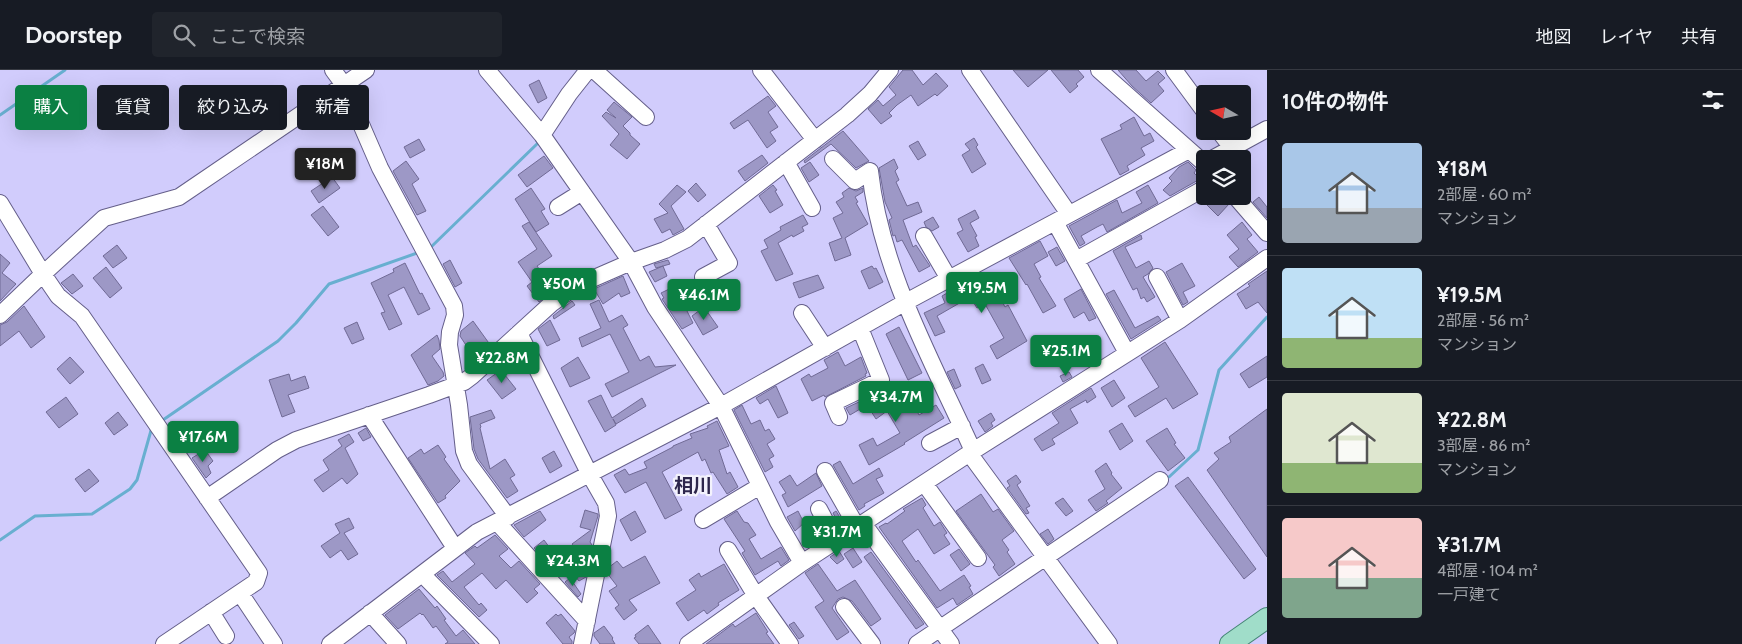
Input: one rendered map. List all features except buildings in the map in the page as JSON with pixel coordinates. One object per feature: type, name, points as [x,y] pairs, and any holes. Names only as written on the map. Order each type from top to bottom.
[{"type":"main road","points":[[1230,644],[1267,618]]},
{"type":"street","points":[[333,70],[344,85],[366,70]]},
{"type":"street","points":[[542,135],[569,94],[588,70]]},
{"type":"street","points":[[594,70],[646,118]]},
{"type":"street","points":[[761,70],[815,140]]},
{"type":"street","points":[[207,498],[277,450],[296,440],[456,385],[472,376],[551,304],[576,286],[631,262],[665,250],[687,239],[847,115],[870,94],[890,70]]},
{"type":"street","points":[[970,70],[1062,218],[1076,260],[1127,354]]},
{"type":"street","points":[[1099,70],[1196,155]]},
{"type":"street","points":[[1174,70],[1196,100]]},
{"type":"street","points":[[489,72],[542,135],[631,262],[655,307],[721,406],[778,522],[802,563]]},
{"type":"street","points":[[0,315],[104,218],[179,197],[297,117]]},
{"type":"street","points":[[1226,140],[1232,149],[1267,129]]},
{"type":"street","points":[[364,130],[380,168],[454,306],[455,315],[450,332],[449,345],[464,451],[503,520],[586,621]]},
{"type":"street","points":[[330,644],[477,532],[721,406],[904,303],[1189,150]]},
{"type":"street","points":[[833,159],[855,181],[870,171],[875,206],[904,303],[962,426],[971,452],[1109,644]]},
{"type":"street","points":[[786,162],[812,208]]},
{"type":"street","points":[[558,207],[582,192]]},
{"type":"street","points":[[1076,260],[1196,193]]},
{"type":"street","points":[[0,203],[42,274],[58,296],[82,316],[259,573],[256,582],[164,644]]},
{"type":"street","points":[[1243,205],[1267,233]]},
{"type":"street","points":[[706,224],[729,263],[703,277],[709,292]]},
{"type":"street","points":[[924,236],[949,279]]},
{"type":"street","points":[[688,644],[802,563],[971,452],[1180,320],[1267,258]]},
{"type":"street","points":[[1157,277],[1180,320]]},
{"type":"street","points":[[802,313],[825,348]]},
{"type":"street","points":[[830,410],[881,380],[860,328]]},
{"type":"street","points":[[519,333],[606,503],[608,516],[582,644]]},
{"type":"street","points":[[369,416],[455,548]]},
{"type":"street","points":[[930,443],[962,426]]},
{"type":"street","points":[[825,471],[860,525],[951,644]]},
{"type":"street","points":[[917,644],[1160,480]]},
{"type":"street","points":[[924,483],[978,558]]},
{"type":"street","points":[[703,520],[760,486]]},
{"type":"street","points":[[819,509],[836,541]]},
{"type":"street","points":[[728,550],[756,596],[790,644]]},
{"type":"street","points":[[422,574],[491,644]]},
{"type":"street","points":[[240,593],[274,644]]},
{"type":"street","points":[[844,607],[872,644]]},
{"type":"street","points":[[211,612],[226,636]]},
{"type":"street","points":[[370,613],[398,644]]},
{"type":"waterway","points":[[0,115],[65,70]]},
{"type":"waterway","points":[[430,248],[538,143],[537,141]]},
{"type":"waterway","points":[[160,422],[278,341],[329,284],[420,252]]},
{"type":"waterway","points":[[1169,477],[1198,450],[1219,370],[1267,317]]},
{"type":"waterway","points":[[0,540],[35,516],[92,514],[130,489],[137,480],[152,427]]},
{"type":"district","name":"相川","points":[[693,485]]}]
